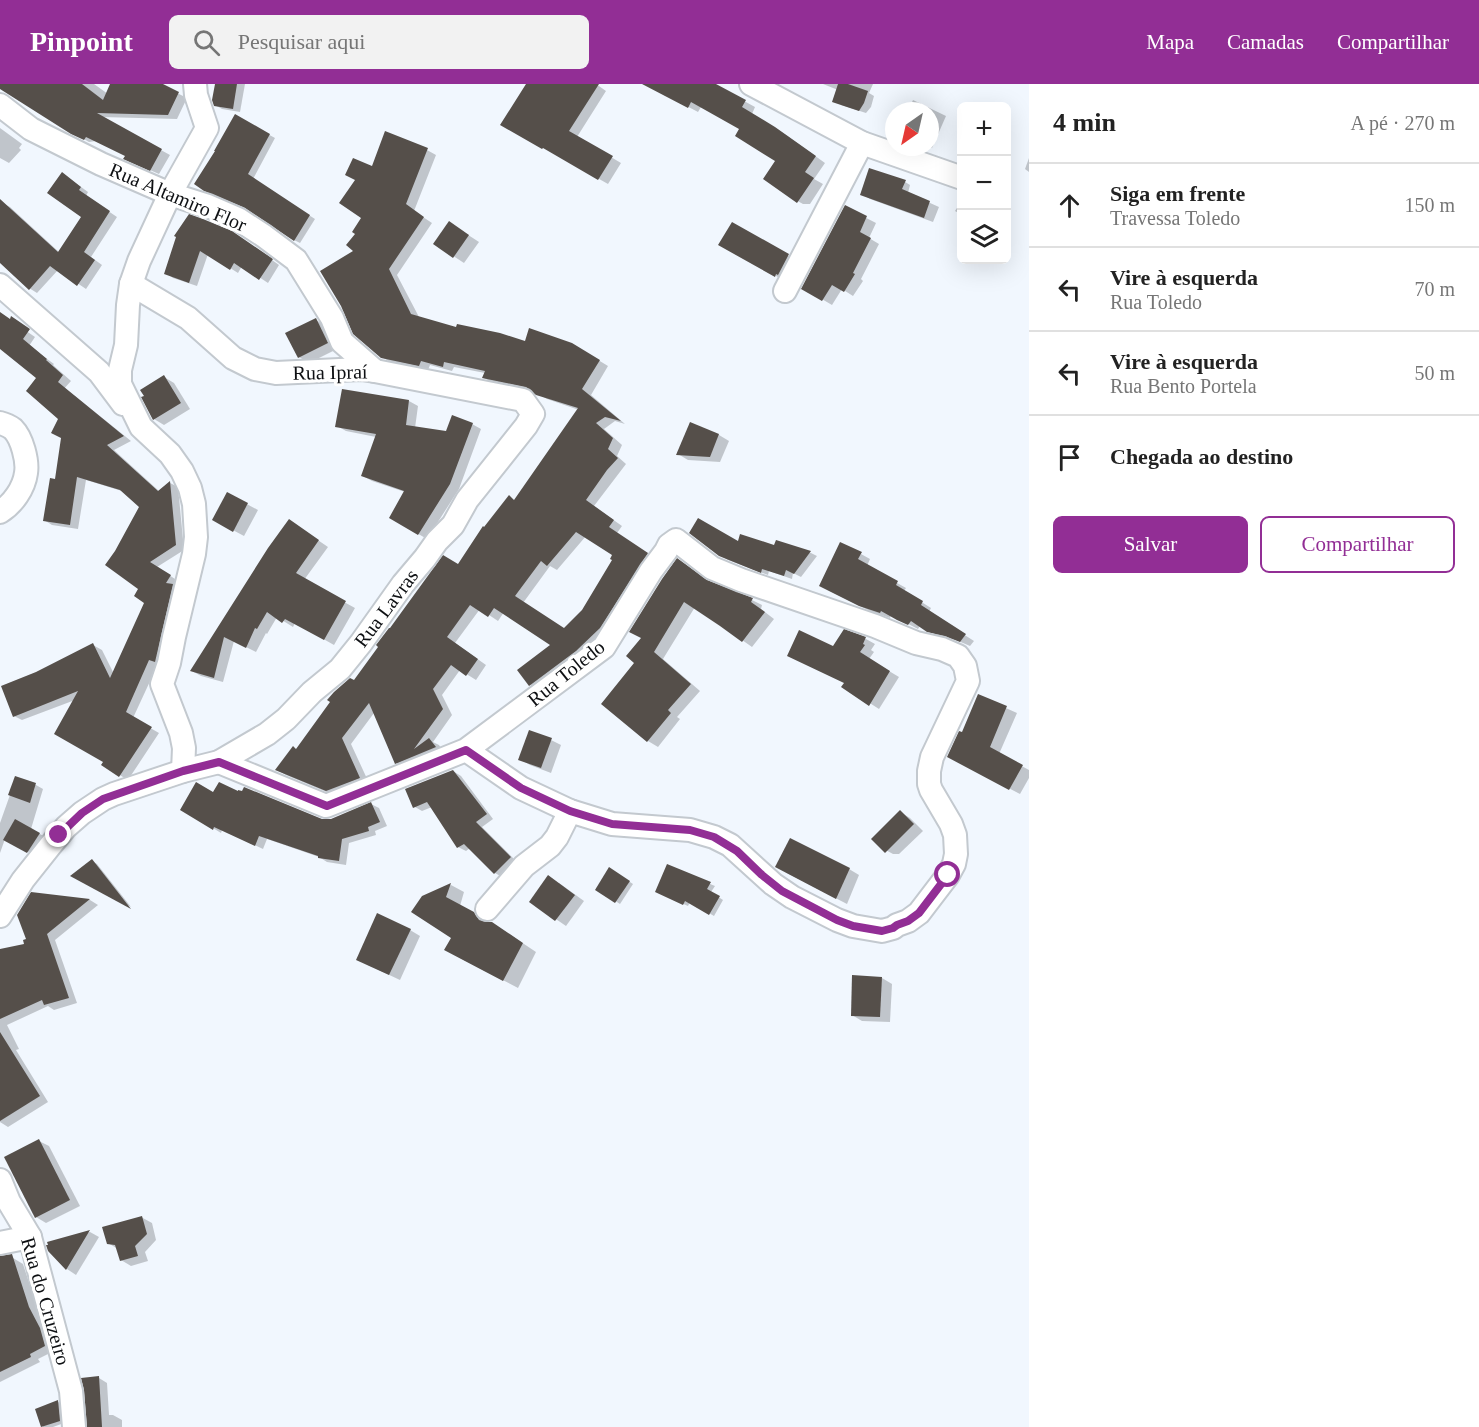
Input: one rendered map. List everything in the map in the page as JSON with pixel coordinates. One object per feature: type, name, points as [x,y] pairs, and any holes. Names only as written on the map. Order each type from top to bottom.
[{"type":"street","points":[[141,427],[120,384],[131,284],[139,261],[171,194],[207,128],[196,95],[195,84]]},
{"type":"street","points":[[752,84],[862,143],[957,176]]},
{"type":"street","name":"Rua Altamiro Flor","points":[[0,105],[31,129],[101,164],[238,219],[264,236],[296,260],[332,318],[342,342],[375,371]]},
{"type":"street","points":[[785,291],[862,143]]},
{"type":"street","name":"Rua Ipraí","points":[[131,284],[188,318],[233,358],[255,369],[276,373],[361,369],[523,400],[533,414],[526,426]]},
{"type":"street","points":[[0,285],[99,372],[141,427],[170,454],[190,488],[194,504],[196,537],[194,554],[162,684],[181,733],[184,748],[183,771]]},
{"type":"street","points":[[0,423],[14,429],[26,455],[27,472],[13,502],[0,512]]},
{"type":"street","name":"Rua Lavras","points":[[0,916],[23,880],[66,827],[82,813],[114,794],[183,771],[219,762],[267,734],[340,669],[375,625],[403,584],[437,541],[453,525],[467,500],[526,426]]},
{"type":"street","name":"Rua Toledo","points":[[219,762],[327,806],[466,750],[604,647],[651,571],[669,545],[676,540],[712,568],[875,626],[916,643],[955,654],[966,666],[968,677],[966,687],[936,746],[929,771],[931,790],[951,824],[957,854],[948,875],[924,908],[914,918],[902,924],[882,931],[853,926],[837,920],[782,891],[730,845],[708,834],[690,830],[612,824],[570,811]]},
{"type":"street","points":[[466,750],[521,788],[570,811],[550,846],[524,866],[487,909]]},
{"type":"street","points":[[0,877],[23,880]]},
{"type":"street","name":"Rua do Cruzeiro","points":[[0,1180],[5,1208],[30,1237],[71,1391],[74,1427]]},
{"type":"street","points":[[0,1243],[30,1237]]},
{"type":"building","points":[[0,84],[82,84],[103,100],[110,84],[163,84],[179,92],[168,115],[97,113],[162,149],[150,171],[123,159],[125,156],[86,137],[84,140],[71,134],[0,89]]},
{"type":"building","points":[[215,84],[237,84],[233,109],[214,106],[212,100]]},
{"type":"building","points":[[526,84],[599,84],[569,131],[613,156],[598,180],[500,125]]},
{"type":"building","points":[[642,84],[716,84],[746,100],[742,107],[816,156],[805,172],[814,178],[797,203],[763,179],[775,161],[735,136],[739,129],[691,102],[688,108]]},
{"type":"building","points":[[838,84],[848,84],[868,91],[859,111],[832,102]]},
{"type":"building","points":[[235,114],[270,134],[248,174],[310,215],[294,241],[245,208],[204,191],[194,184]]},
{"type":"building","points":[[385,131],[428,148],[406,204],[424,217],[389,269],[411,314],[456,327],[457,324],[525,341],[529,328],[572,343],[600,360],[582,389],[621,421],[605,417],[596,423],[613,438],[608,449],[618,458],[586,500],[614,520],[609,527],[648,553],[600,628],[576,651],[529,686],[517,670],[550,645],[494,608],[488,617],[470,605],[447,637],[478,659],[466,676],[451,665],[433,689],[443,709],[414,749],[429,738],[436,747],[395,764],[369,703],[342,738],[360,778],[326,791],[275,770],[293,746],[296,749],[330,702],[327,700],[334,692],[350,678],[354,680],[378,647],[376,645],[443,555],[458,564],[483,526],[509,495],[514,500],[578,408],[536,395],[526,387],[482,378],[485,371],[444,362],[443,367],[421,361],[419,366],[381,358],[353,334],[341,306],[320,271],[353,251],[346,245],[355,234],[352,232],[361,218],[339,203],[355,180],[345,175],[353,158],[372,166]],"holes":[[[576,532],[612,555],[610,559],[612,560],[582,610],[564,628],[515,596],[541,561],[547,566]]]},
{"type":"building","points":[[869,168],[906,180],[902,189],[930,201],[924,218],[860,195]]},
{"type":"building","points":[[62,172],[81,187],[79,190],[110,211],[84,252],[95,260],[77,286],[50,266],[29,290],[0,263],[0,199],[58,252],[81,217],[47,193]]},
{"type":"building","points":[[845,205],[867,216],[860,232],[871,238],[844,292],[832,285],[822,301],[801,289]]},
{"type":"building","points":[[189,214],[232,231],[273,259],[259,280],[234,263],[230,270],[200,251],[189,283],[164,274],[176,237],[174,236]]},
{"type":"building","points":[[449,221],[469,235],[453,258],[433,244]]},
{"type":"building","points":[[732,222],[789,254],[778,275],[776,274],[775,277],[718,245]]},
{"type":"building","points":[[0,312],[10,319],[11,316],[30,329],[23,339],[63,375],[58,382],[124,436],[107,445],[158,491],[170,481],[176,545],[150,562],[171,575],[166,583],[173,584],[155,662],[149,660],[126,712],[152,727],[119,777],[101,765],[103,762],[54,734],[78,691],[13,717],[1,686],[36,672],[93,643],[110,678],[144,603],[134,596],[138,589],[105,565],[139,507],[120,490],[77,477],[70,525],[43,521],[50,478],[55,479],[61,438],[51,433],[58,419],[26,391],[36,378],[0,349]]},
{"type":"building","points":[[316,318],[328,343],[298,358],[285,333]]},
{"type":"building","points":[[164,375],[181,403],[153,420],[141,397],[144,396],[140,390]]},
{"type":"building","points":[[342,389],[409,400],[406,425],[446,431],[452,415],[473,423],[450,484],[418,535],[389,518],[404,491],[361,476],[376,434],[335,427]]},
{"type":"building","points":[[690,422],[719,434],[710,457],[676,455]]},
{"type":"building","points":[[227,492],[248,503],[233,532],[212,520]]},
{"type":"building","points":[[698,518],[738,541],[740,534],[774,545],[776,540],[811,551],[794,574],[786,570],[784,576],[762,569],[761,573],[719,556],[689,533]]},
{"type":"building","points":[[289,519],[319,540],[296,573],[346,601],[324,640],[285,619],[282,623],[267,612],[257,629],[255,628],[246,648],[224,637],[214,678],[190,671],[268,548]]},
{"type":"building","points":[[840,542],[862,552],[858,559],[898,581],[896,585],[923,601],[921,605],[966,634],[960,642],[927,632],[911,621],[908,625],[881,611],[880,613],[859,606],[819,586]]},
{"type":"building","points":[[677,558],[707,580],[753,598],[751,602],[765,612],[742,642],[684,602],[654,652],[691,684],[668,710],[671,713],[647,742],[601,704],[634,663],[626,656],[641,638],[629,632]]},
{"type":"building","points":[[844,629],[866,637],[863,644],[865,645],[860,652],[890,671],[869,706],[841,687],[844,683],[787,656],[799,630],[833,646]]},
{"type":"building","points":[[978,694],[1007,706],[990,747],[1023,765],[1009,790],[947,757],[959,731],[962,732]]},
{"type":"building","points":[[529,730],[552,738],[541,768],[518,760]]},
{"type":"building","points":[[453,770],[487,814],[476,822],[511,857],[494,874],[464,844],[457,848],[427,802],[413,808],[405,789]]},
{"type":"building","points":[[15,776],[36,783],[30,803],[8,795]]},
{"type":"building","points":[[196,782],[213,792],[219,782],[238,791],[242,791],[244,787],[322,819],[331,819],[371,802],[380,822],[368,827],[369,831],[342,839],[339,861],[318,858],[318,856],[259,836],[255,846],[214,827],[213,830],[180,810]]},
{"type":"building","points":[[900,810],[914,824],[885,853],[871,839]]},
{"type":"building","points":[[15,819],[40,833],[27,853],[3,840]]},
{"type":"building","points":[[790,838],[850,868],[836,899],[775,867]]},
{"type":"building","points":[[92,859],[131,909],[70,876]]},
{"type":"building","points":[[667,864],[711,882],[707,889],[720,896],[709,915],[685,901],[683,905],[655,892]]},
{"type":"building","points":[[609,867],[630,881],[615,903],[595,890]]},
{"type":"building","points":[[548,875],[575,895],[555,921],[529,902]]},
{"type":"building","points":[[451,883],[446,897],[474,912],[479,920],[492,922],[523,943],[503,981],[444,950],[451,938],[411,912],[422,896]]},
{"type":"building","points":[[31,892],[90,899],[47,934],[69,998],[44,1005],[42,1000],[0,1019],[0,949],[24,944],[23,940],[26,939],[17,915]]},
{"type":"building","points":[[377,913],[411,929],[389,975],[356,960]]},
{"type":"building","points":[[852,975],[882,977],[880,1017],[851,1016]]},
{"type":"building","points":[[0,1032],[40,1096],[0,1121]]},
{"type":"building","points":[[39,1139],[70,1200],[35,1218],[4,1157]]},
{"type":"building","points":[[142,1216],[147,1234],[135,1246],[138,1256],[120,1261],[115,1245],[107,1244],[102,1227]]},
{"type":"building","points":[[90,1230],[66,1270],[48,1251],[47,1242]]},
{"type":"building","points":[[12,1254],[29,1307],[40,1328],[45,1346],[30,1354],[31,1357],[0,1372],[0,1256]]},
{"type":"building","points":[[99,1376],[102,1427],[87,1427],[81,1378]]},
{"type":"building","points":[[58,1400],[60,1421],[41,1427],[35,1409]]},
{"type":"route","points":[[59,835],[82,813],[103,799],[183,771],[219,762],[327,806],[466,750],[521,788],[591,819],[612,824],[690,830],[714,837],[730,845],[782,891],[853,926],[882,931],[914,918],[948,875]]}]
